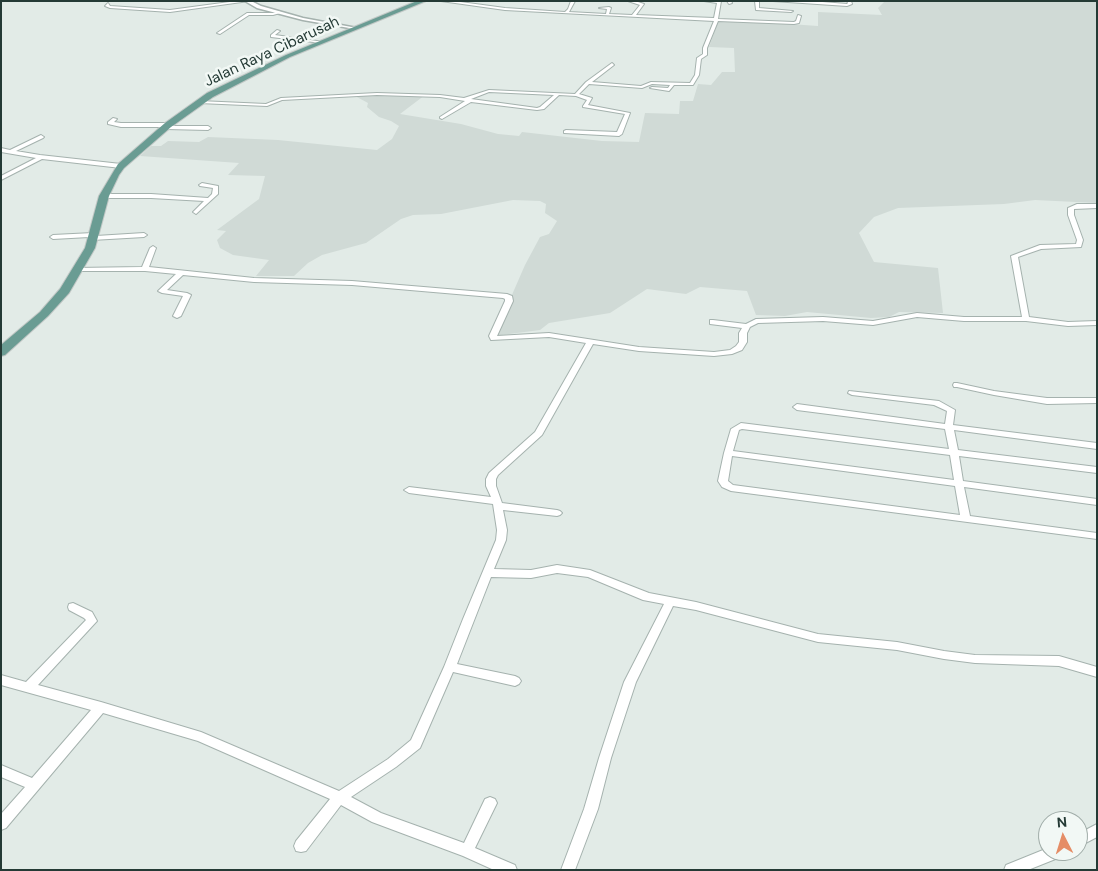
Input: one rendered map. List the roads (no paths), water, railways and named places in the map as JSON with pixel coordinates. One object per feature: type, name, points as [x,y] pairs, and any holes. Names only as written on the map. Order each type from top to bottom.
[{"type":"main road","name":"Jalan Raya Cibarusah","points":[[1,352],[60,299],[90,248],[104,196],[121,166],[167,126],[199,102],[257,72],[322,42],[424,1]]},
{"type":"street","points":[[108,4],[107,6],[110,7],[170,11],[247,1],[259,7],[303,19],[355,28]]},
{"type":"street","points":[[443,1],[566,13],[716,20],[796,23],[799,16]]},
{"type":"street","points":[[479,6],[488,1]]},
{"type":"street","points":[[566,13],[570,9],[572,1]]},
{"type":"street","points":[[630,1],[641,3],[646,1]]},
{"type":"street","points":[[588,83],[689,84],[697,75],[699,58],[705,55],[705,48],[716,20],[719,2],[706,1]]},
{"type":"street","points":[[758,1],[757,9],[791,11]]},
{"type":"street","points":[[775,1],[847,5],[850,4],[850,1]]},
{"type":"street","points":[[607,14],[611,2]]},
{"type":"street","points":[[634,16],[641,3]]},
{"type":"street","points":[[601,8],[609,8]]},
{"type":"street","points":[[219,33],[250,14],[279,12]]},
{"type":"street","points":[[278,31],[272,36],[322,42]]},
{"type":"street","points":[[576,95],[612,64]]},
{"type":"street","points":[[623,80],[646,85]]},
{"type":"street","points":[[442,118],[468,100],[490,90],[576,95],[590,98],[585,106],[628,113],[619,134],[566,132]]},
{"type":"street","points":[[199,102],[267,105],[284,98],[377,94],[468,100],[539,109],[558,94]]},
{"type":"street","points":[[115,119],[110,124],[208,128]]},
{"type":"street","points":[[9,152],[41,138]]},
{"type":"street","points":[[1,150],[40,157],[121,166]]},
{"type":"street","points":[[1,178],[40,157]]},
{"type":"street","points":[[196,212],[215,194],[216,188],[202,185]]},
{"type":"street","points":[[104,196],[151,196],[210,200]]},
{"type":"street","points":[[1026,318],[1014,256],[1040,247],[1079,246],[1080,240],[1071,215],[1071,208],[1077,206],[1097,206]]},
{"type":"street","points":[[53,236],[144,236]]},
{"type":"street","points":[[145,269],[153,248]]},
{"type":"street","points":[[78,269],[145,269],[261,281],[352,283],[504,296],[509,298],[509,301],[493,338],[536,334],[640,349],[723,354],[739,348],[743,342],[743,333],[747,326],[756,321],[781,322],[811,319],[882,323],[918,315],[964,319],[1026,318],[1068,324],[1097,323]]},
{"type":"street","points":[[177,316],[187,296],[162,291],[181,274]]},
{"type":"street","points":[[713,322],[747,326]]},
{"type":"street","points":[[301,846],[340,797],[392,763],[416,744],[450,667],[501,540],[502,530],[498,503],[491,486],[494,473],[539,433],[565,384],[592,341]]},
{"type":"street","points":[[957,384],[994,393],[1047,401],[1097,400]]},
{"type":"street","points":[[852,392],[942,404],[952,412],[949,426],[964,518]]},
{"type":"street","points":[[797,408],[1097,446]]},
{"type":"street","points":[[1097,470],[741,426],[735,429],[723,481],[725,485],[731,488],[1097,536]]},
{"type":"street","points":[[728,453],[782,462],[1097,502]]},
{"type":"street","points":[[409,490],[557,513]]},
{"type":"street","points":[[488,573],[531,574],[557,569],[590,574],[638,594],[696,606],[818,638],[897,646],[944,656],[1059,662],[1097,672]]},
{"type":"street","points":[[568,870],[591,809],[605,758],[630,682],[670,602]]},
{"type":"street","points":[[29,688],[92,621],[91,617],[73,606]]},
{"type":"street","points":[[450,667],[515,681]]},
{"type":"street","points":[[1,680],[201,737],[340,797],[377,818],[467,851],[510,870]]},
{"type":"street","points":[[1,824],[101,708]]},
{"type":"street","points":[[1,772],[35,785]]},
{"type":"street","points":[[467,851],[490,803]]},
{"type":"street","points":[[1011,870],[1038,859]]}]
